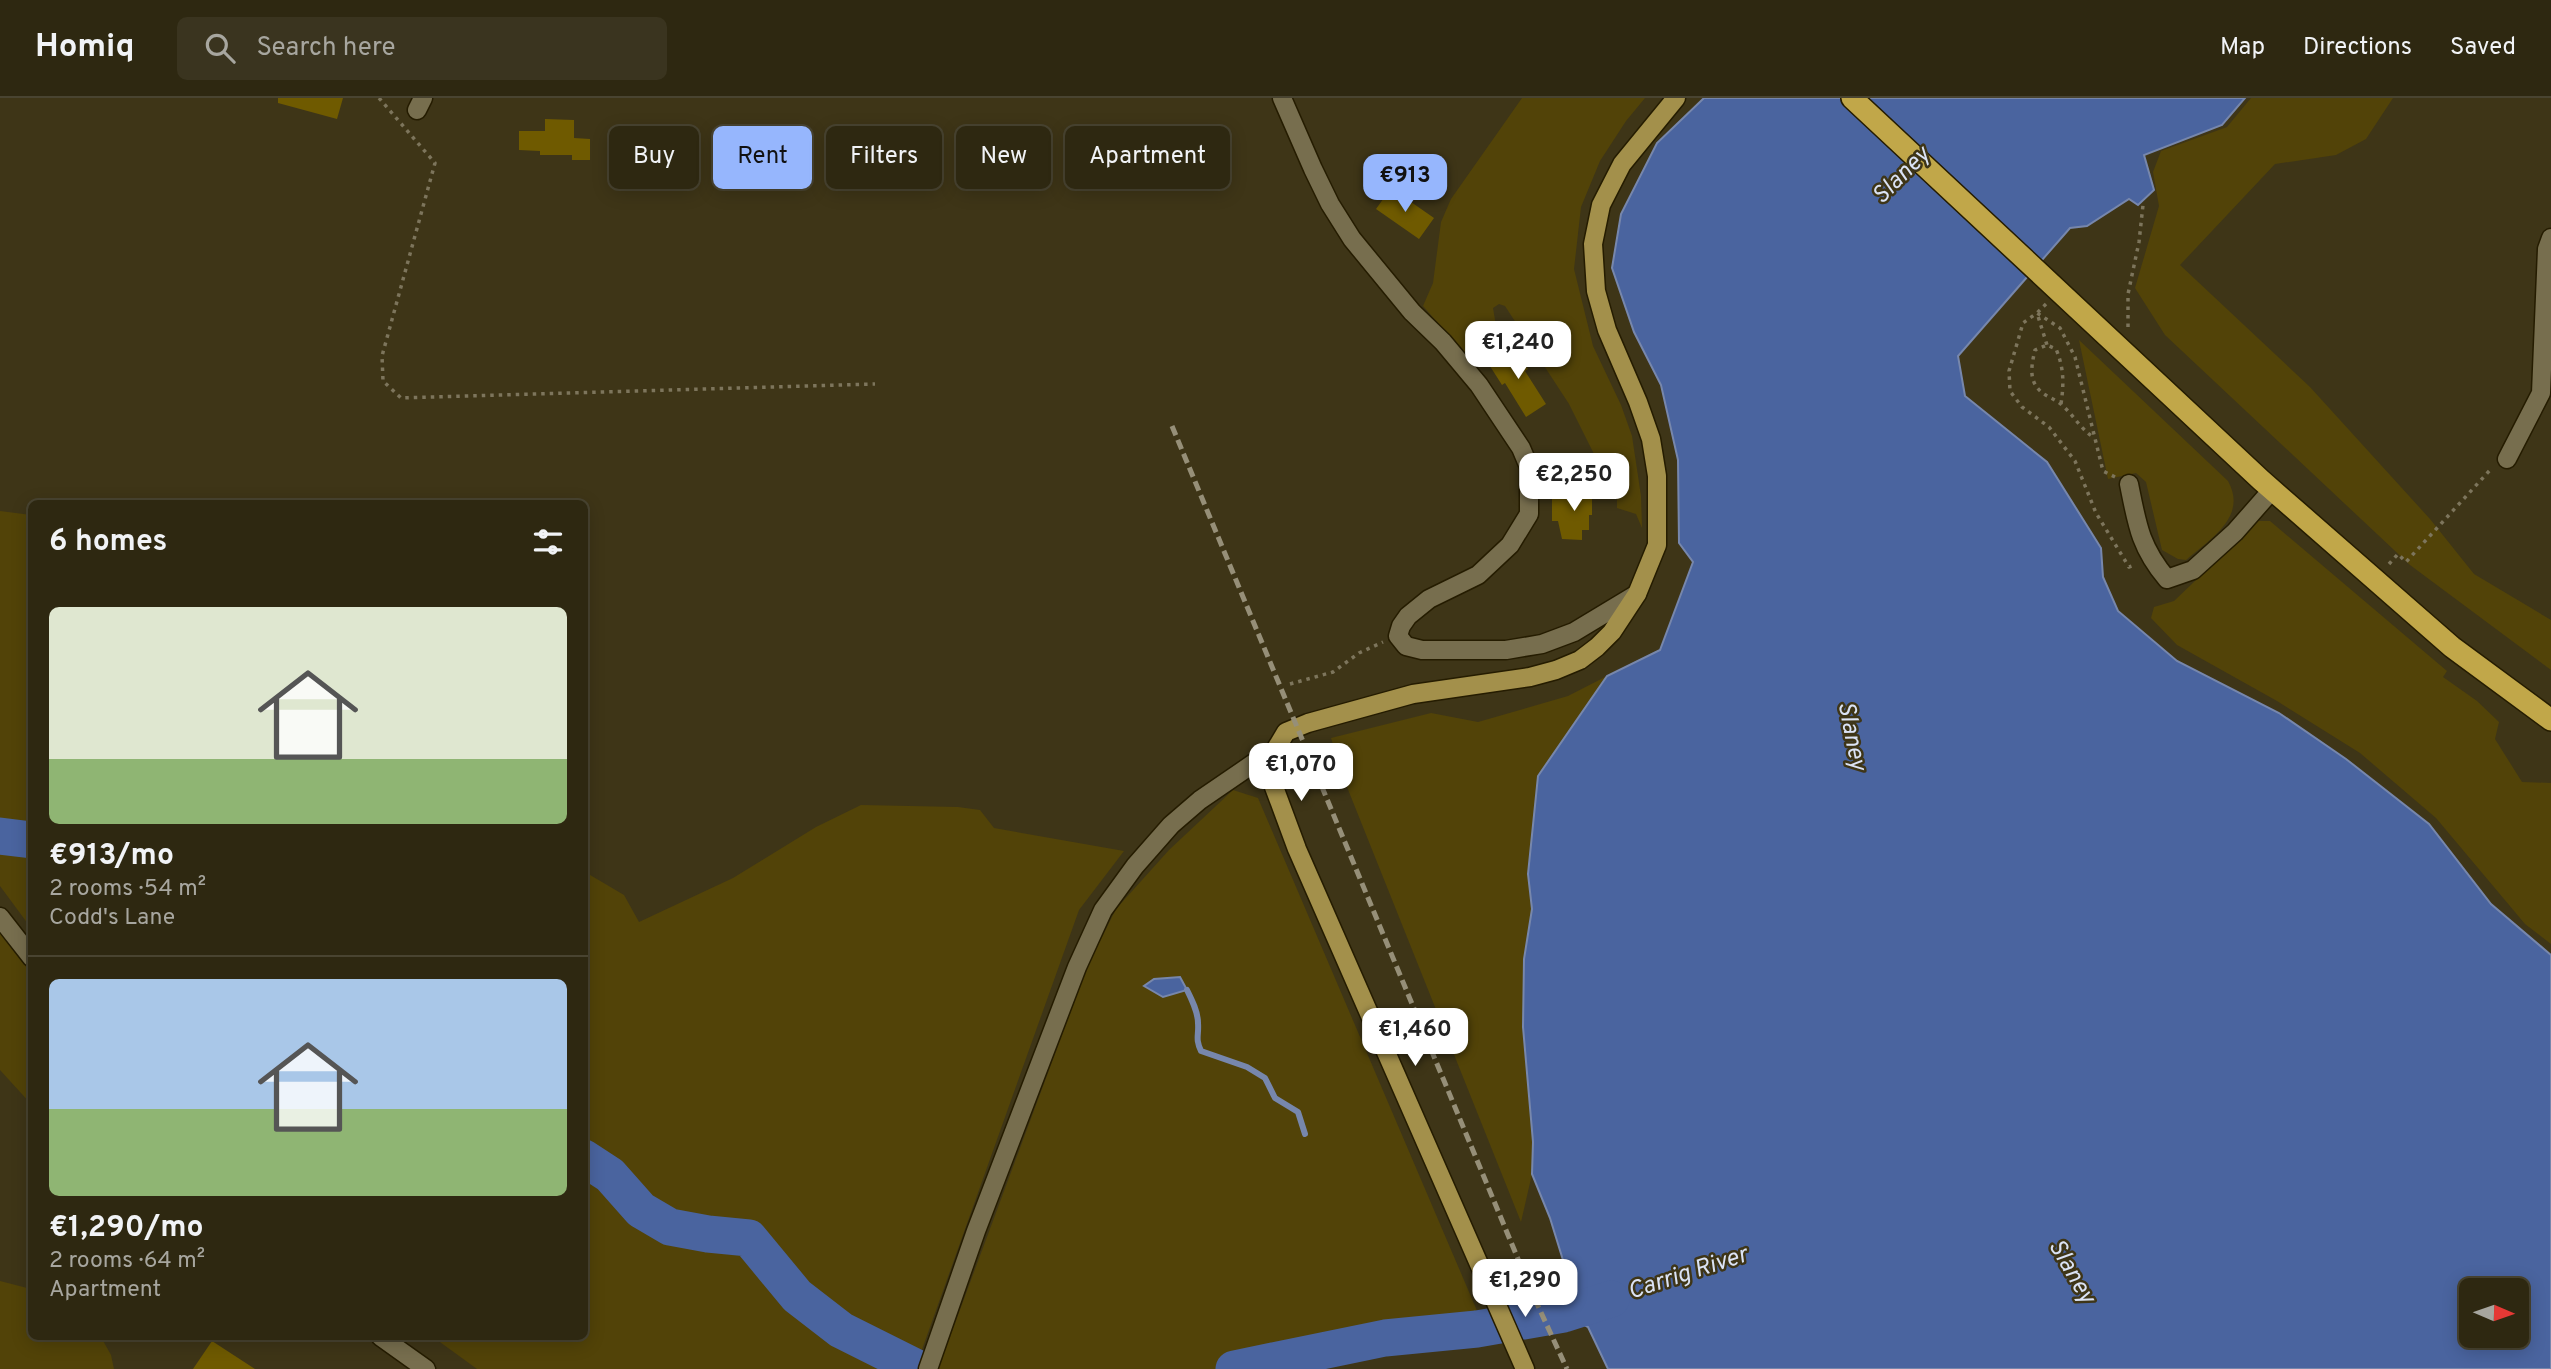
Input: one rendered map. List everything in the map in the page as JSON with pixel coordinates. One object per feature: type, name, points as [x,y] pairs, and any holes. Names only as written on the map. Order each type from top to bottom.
[{"type":"highway","points":[[1852,98],[2272,490],[2452,647],[2551,720]]},
{"type":"main road","points":[[1525,1369],[1297,849],[1274,787],[1273,764],[1277,747],[1286,732],[1308,723],[1413,694],[1530,677],[1580,660],[1612,632],[1637,594],[1657,545],[1657,476],[1651,439],[1607,330],[1596,291],[1593,244],[1601,205],[1622,164],[1676,98]]},
{"type":"street","points":[[1282,98],[1324,192],[1359,248],[1412,312],[1474,378],[1516,440],[1529,467],[1529,514],[1510,545],[1478,575],[1429,599],[1408,616],[1398,636],[1406,646],[1422,650],[1506,650],[1542,644],[1574,632],[1637,594]]},
{"type":"street","points":[[2507,459],[2546,397],[2547,249],[2551,238]]},
{"type":"street","points":[[2129,484],[2140,536],[2152,561],[2167,579],[2193,570],[2235,531],[2272,490]]},
{"type":"street","points":[[930,1364],[991,1193],[1077,967],[1103,910],[1135,866],[1171,825],[1200,800],[1254,763],[1273,764]]},
{"type":"street","points":[[0,917],[28,953]]},
{"type":"street","points":[[386,1340],[426,1369]]},
{"type":"path","points":[[379,98],[435,163],[382,356],[383,381],[401,398],[875,384]]},
{"type":"path","points":[[2128,355],[2128,294],[2139,242],[2143,205]]},
{"type":"path","points":[[2037,313],[2047,345]]},
{"type":"path","points":[[2037,313],[2060,328],[2075,357],[2103,471],[2129,484]]},
{"type":"path","points":[[2037,313],[2023,323],[2009,371],[2010,391],[2022,407],[2049,427],[2075,461],[2096,513],[2129,567],[2152,561]]},
{"type":"path","points":[[2061,404],[2063,365],[2056,349],[2047,345],[2035,350],[2031,375],[2035,386],[2061,404],[2079,427],[2094,439]]},
{"type":"path","points":[[2398,554],[2406,562],[2496,463],[2507,459]]},
{"type":"path","points":[[1290,684],[1333,672],[1359,653],[1398,636]]},
{"type":"shaded area","points":[[1522,98],[1645,98],[1600,161],[1581,207],[1574,269],[1593,346],[1621,405],[1632,436],[1641,496],[1642,528],[1636,514],[1617,508],[1617,474],[1614,461],[1607,461],[1600,466],[1569,404],[1505,306],[1499,304],[1493,308],[1499,344],[1495,353],[1475,365],[1423,306],[1433,283],[1441,222],[1451,199]]},
{"type":"shaded area","points":[[2251,98],[2393,98],[2366,139],[2336,155],[2275,164],[2180,265],[2310,387],[2430,519],[2474,574],[2551,620],[2551,670],[2410,565],[2165,335],[2135,288],[2159,206],[2153,172],[2161,151],[2227,127]]},
{"type":"shaded area","points":[[2079,340],[2228,481],[2233,494],[2230,516],[2215,535],[2186,560],[2178,559],[2162,550],[2146,482],[2136,473],[2108,479]]},
{"type":"shaded area","points":[[0,511],[28,515],[28,839],[0,836]]},
{"type":"shaded area","points":[[2258,521],[2270,521],[2447,671],[2443,677],[2477,701],[2499,722],[2495,739],[2522,782],[2551,783],[2551,944],[2525,924],[2436,818],[2360,753],[2277,701],[2177,645],[2151,618],[2154,607],[2174,601]]},
{"type":"shaded area","points":[[1607,676],[1538,776],[1528,874],[1532,909],[1524,959],[1523,1027],[1533,1142],[1532,1174],[1521,1222],[1343,777],[1331,738],[1431,713],[1478,722],[1568,696]]},
{"type":"shaded area","points":[[1233,790],[1258,798],[1478,1313],[1338,1338],[1320,1369],[938,1369],[1088,965],[1116,909],[1169,850]]},
{"type":"shaded area","points":[[861,805],[958,807],[980,810],[994,828],[1124,851],[1079,910],[915,1369],[477,1369],[437,1340],[588,1340],[588,874],[624,895],[639,922],[733,878],[816,827]]},
{"type":"shaded area","points":[[0,848],[28,848],[28,924],[0,886]]},
{"type":"shaded area","points":[[0,917],[28,954],[28,1101],[0,1070]]},
{"type":"shaded area","points":[[0,1281],[28,1288],[28,1340],[103,1340],[111,1355],[114,1369],[0,1369]]},
{"type":"water","name":"Slaney","points":[[1704,98],[2245,98],[2222,125],[2144,155],[2154,190],[2138,205],[2129,199],[2087,226],[2070,228],[1958,356],[1965,396],[2047,462],[2101,548],[2103,577],[2118,611],[2177,661],[2279,713],[2346,759],[2429,824],[2491,904],[2551,955],[2551,1369],[1608,1369],[1588,1327],[1564,1314],[1575,1299],[1550,1218],[1532,1174],[1533,1142],[1523,1027],[1524,959],[1532,909],[1528,874],[1538,776],[1607,676],[1660,650],[1693,562],[1679,543],[1678,460],[1661,385],[1634,332],[1612,268],[1621,214],[1657,143]]},
{"type":"water","points":[[1180,977],[1187,990],[1163,997],[1144,986],[1154,979]]},
{"type":"building","points":[[278,98],[343,98],[337,119],[278,103]]},
{"type":"building","points":[[545,119],[574,120],[574,138],[590,139],[590,160],[572,160],[572,155],[540,155],[540,151],[519,150],[519,131],[545,131]]},
{"type":"building","points":[[1391,188],[1434,218],[1419,239],[1376,209]]},
{"type":"building","points":[[1515,347],[1528,369],[1525,371],[1546,404],[1526,417],[1505,383],[1502,385],[1488,363]]},
{"type":"building","points":[[1592,472],[1592,515],[1589,515],[1589,530],[1582,530],[1582,540],[1562,539],[1558,521],[1552,521],[1552,499],[1577,499]]},
{"type":"building","points":[[212,1341],[255,1369],[193,1369]]},
{"type":"waterway","name":"Carrig River","points":[[0,836],[28,840]]},
{"type":"waterway","points":[[1187,990],[1197,1015],[1201,1051],[1247,1067],[1265,1078],[1275,1098],[1298,1112],[1305,1134]]},
{"type":"waterway","name":"Carrig River","points":[[588,1161],[610,1175],[641,1210],[670,1227],[749,1238],[797,1296],[841,1330],[919,1369]]},
{"type":"waterway","name":"Carrig River","points":[[1234,1369],[1385,1338],[1477,1329],[1564,1314],[1611,1299]]},
{"type":"railway","points":[[1172,426],[1533,1295],[1567,1369]]}]
